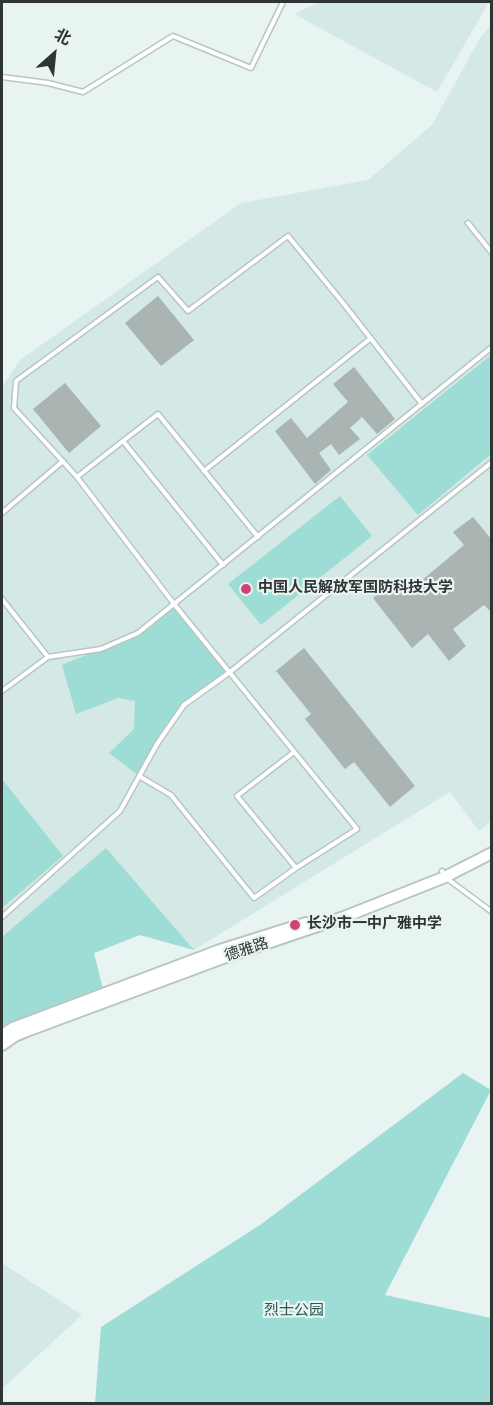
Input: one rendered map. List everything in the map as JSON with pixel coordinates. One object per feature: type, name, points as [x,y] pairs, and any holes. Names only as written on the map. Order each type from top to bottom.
[{"type":"street","name":"德雅路","points":[[2,1035],[13,1028],[220,950],[341,912],[443,874],[492,846]]},
{"type":"street","name":"德雅路","points":[[2,1045],[24,1032],[223,958],[344,918],[492,853]]},
{"type":"lane","points":[[2,77],[48,83],[83,92],[173,36],[251,68],[283,2]]},
{"type":"lane","points":[[468,223],[492,253]]},
{"type":"lane","points":[[139,776],[171,795],[254,898],[357,829],[174,604],[77,477],[14,408],[16,381],[158,277],[188,311],[288,236],[422,404]]},
{"type":"lane","points":[[204,471],[371,338]]},
{"type":"lane","points":[[2,692],[48,657],[101,649],[138,633],[492,347]]},
{"type":"lane","points":[[77,477],[158,414],[258,537]]},
{"type":"lane","points":[[123,441],[223,565]]},
{"type":"lane","points":[[2,513],[63,461]]},
{"type":"lane","points":[[2,917],[120,811],[158,744],[184,705],[230,672],[492,462]]},
{"type":"lane","points":[[2,599],[48,657]]},
{"type":"lane","points":[[294,752],[237,796],[296,868]]},
{"type":"lane","points":[[443,874],[492,912]]},
{"type":"shaded area","points":[[319,2],[489,2],[437,92],[294,14]]},
{"type":"shaded area","name":"中国人民解放军国防科技大学","points":[[491,25],[491,821],[479,831],[450,792],[194,950],[140,935],[94,953],[2,1026],[2,387],[20,360],[241,203],[368,180],[432,125],[480,38]]},
{"type":"shaded area","points":[[2,1263],[82,1315],[2,1389]]},
{"type":"green space","points":[[491,355],[491,454],[418,515],[367,455]]},
{"type":"green space","points":[[340,496],[372,536],[261,625],[228,584]]},
{"type":"green space","points":[[174,604],[230,672],[184,705],[139,776],[109,753],[134,729],[135,701],[118,698],[76,714],[62,665],[138,633]]},
{"type":"green space","points":[[2,779],[63,856],[2,908]]},
{"type":"green space","points":[[106,848],[194,950],[140,935],[94,953],[103,989],[2,1026],[2,937]]},
{"type":"green space","name":"烈士公园","points":[[463,1073],[491,1090],[385,1295],[491,1318],[491,1403],[95,1403],[101,1327],[260,1225]]},
{"type":"building","points":[[158,296],[194,340],[161,366],[125,323]]},
{"type":"building","points":[[354,367],[395,419],[377,434],[362,417],[350,428],[360,439],[339,455],[331,444],[319,453],[331,470],[315,484],[275,431],[291,418],[307,438],[348,402],[333,384]]},
{"type":"building","points":[[65,383],[101,426],[69,453],[33,409]]},
{"type":"building","points":[[473,517],[492,540],[492,613],[484,605],[453,629],[466,646],[449,661],[428,634],[412,648],[373,598],[392,582],[403,596],[464,545],[453,532]]},
{"type":"building","points":[[304,648],[415,786],[390,807],[354,762],[345,769],[305,719],[311,714],[276,671]]},
{"type":"place","name":"中国人民解放军国防科技大学","points":[[246,589]]},
{"type":"place","name":"长沙市一中广雅中学","points":[[295,925]]}]
